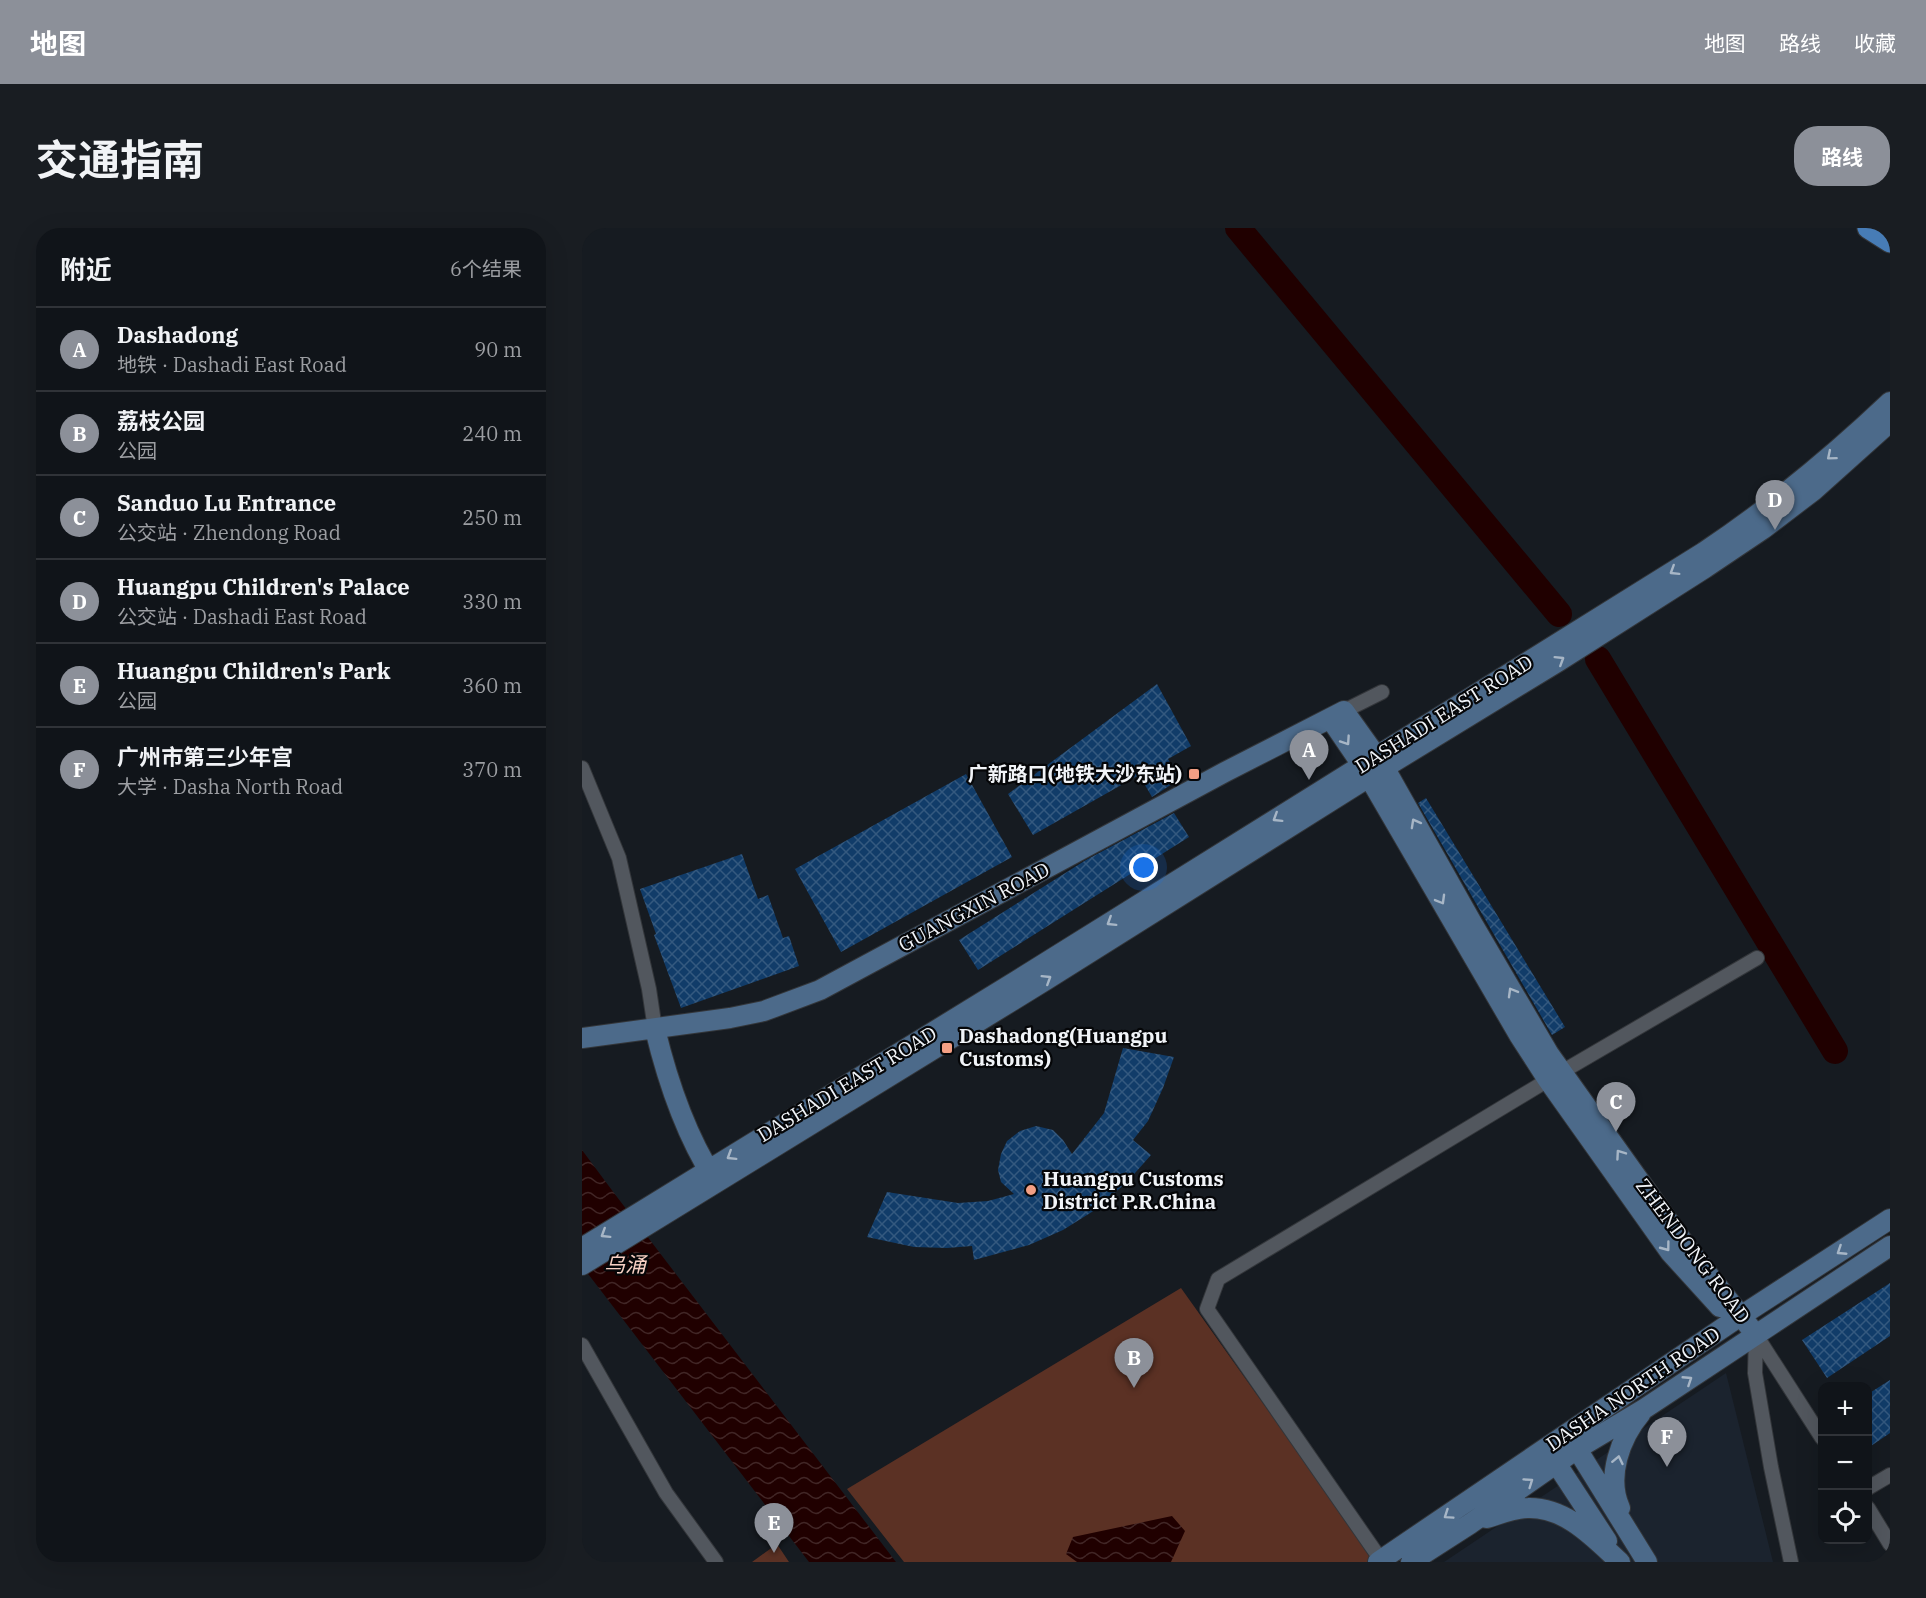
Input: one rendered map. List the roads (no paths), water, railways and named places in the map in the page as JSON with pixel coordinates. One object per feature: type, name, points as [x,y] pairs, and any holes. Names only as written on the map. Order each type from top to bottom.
[{"type":"main road","points":[[1868,228],[1890,242]]},
{"type":"street","name":"DASHADI EAST ROAD","points":[[1373,766],[1731,534],[1801,481],[1890,402]]},
{"type":"street","name":"DASHADI EAST ROAD","points":[[582,1265],[632,1226],[1021,978],[1373,766],[1559,661],[1728,553],[1813,491],[1890,422]]},
{"type":"street","points":[[1337,714],[1382,692]]},
{"type":"street","name":"ZHENDONG ROAD","points":[[1337,714],[1373,766],[1522,1009],[1555,1076],[1670,1252],[1756,1335]]},
{"type":"street","name":"GUANGXIN ROAD","points":[[582,1038],[730,1018],[764,1011],[820,990],[1215,777],[1337,714]]},
{"type":"street","points":[[582,768],[619,858],[650,989],[655,1029],[665,1070],[691,1136],[712,1176]]},
{"type":"street","points":[[1379,1561],[1207,1309],[1218,1279],[1555,1076],[1757,958]]},
{"type":"street","name":"DASHA NORTH ROAD","points":[[1411,1562],[1470,1524],[1552,1455],[1738,1319],[1890,1219]]},
{"type":"street","name":"DASHADI EAST ROAD","points":[[582,1248],[632,1226]]},
{"type":"street","name":"DASHA NORTH ROAD","points":[[1577,1449],[1644,1409],[1890,1246]]},
{"type":"street","points":[[1756,1335],[1821,1436]]},
{"type":"street","points":[[1756,1335],[1755,1373],[1771,1467],[1791,1562]]},
{"type":"street","points":[[582,1345],[666,1493],[716,1562]]},
{"type":"street","points":[[1640,1549],[1615,1497],[1615,1479],[1623,1441],[1633,1422],[1644,1409]]},
{"type":"street","points":[[1621,1562],[1552,1455],[1577,1449],[1640,1549]]},
{"type":"street","name":"DASHA NORTH ROAD","points":[[1379,1561],[1552,1455]]},
{"type":"street","points":[[1872,1486],[1890,1475]]},
{"type":"street","points":[[1470,1524],[1527,1508],[1544,1509],[1576,1524],[1621,1562]]},
{"type":"street","points":[[1872,1515],[1890,1545]]},
{"type":"street","points":[[1621,1562],[1640,1549]]},
{"type":"water","name":"乌涌","points":[[582,1150],[896,1562],[809,1562],[582,1266]]},
{"type":"water","points":[[1172,1516],[1185,1531],[1171,1562],[1077,1562],[1066,1554],[1073,1537]]},
{"type":"waterway","points":[[1238,228],[1559,614]]},
{"type":"waterway","points":[[1598,659],[1835,1051]]},
{"type":"place","name":"Huangpu Children's Palace","points":[[1775,530]]},
{"type":"place","name":"广新路口(地铁大沙东站)","points":[[1194,774]]},
{"type":"place","name":"Dashadong","points":[[1309,780]]},
{"type":"place","name":"Dashadong(Huangpu Customs)","points":[[947,1048]]},
{"type":"place","name":"Sanduo Lu Entrance","points":[[1616,1132]]},
{"type":"place","name":"Huangpu Customs District P.R.China","points":[[1031,1190]]},
{"type":"place","name":"荔枝公园","points":[[1134,1388]]},
{"type":"place","name":"广州市第三少年宫","points":[[1667,1467]]},
{"type":"place","name":"Huangpu Children's Park","points":[[774,1553]]}]
